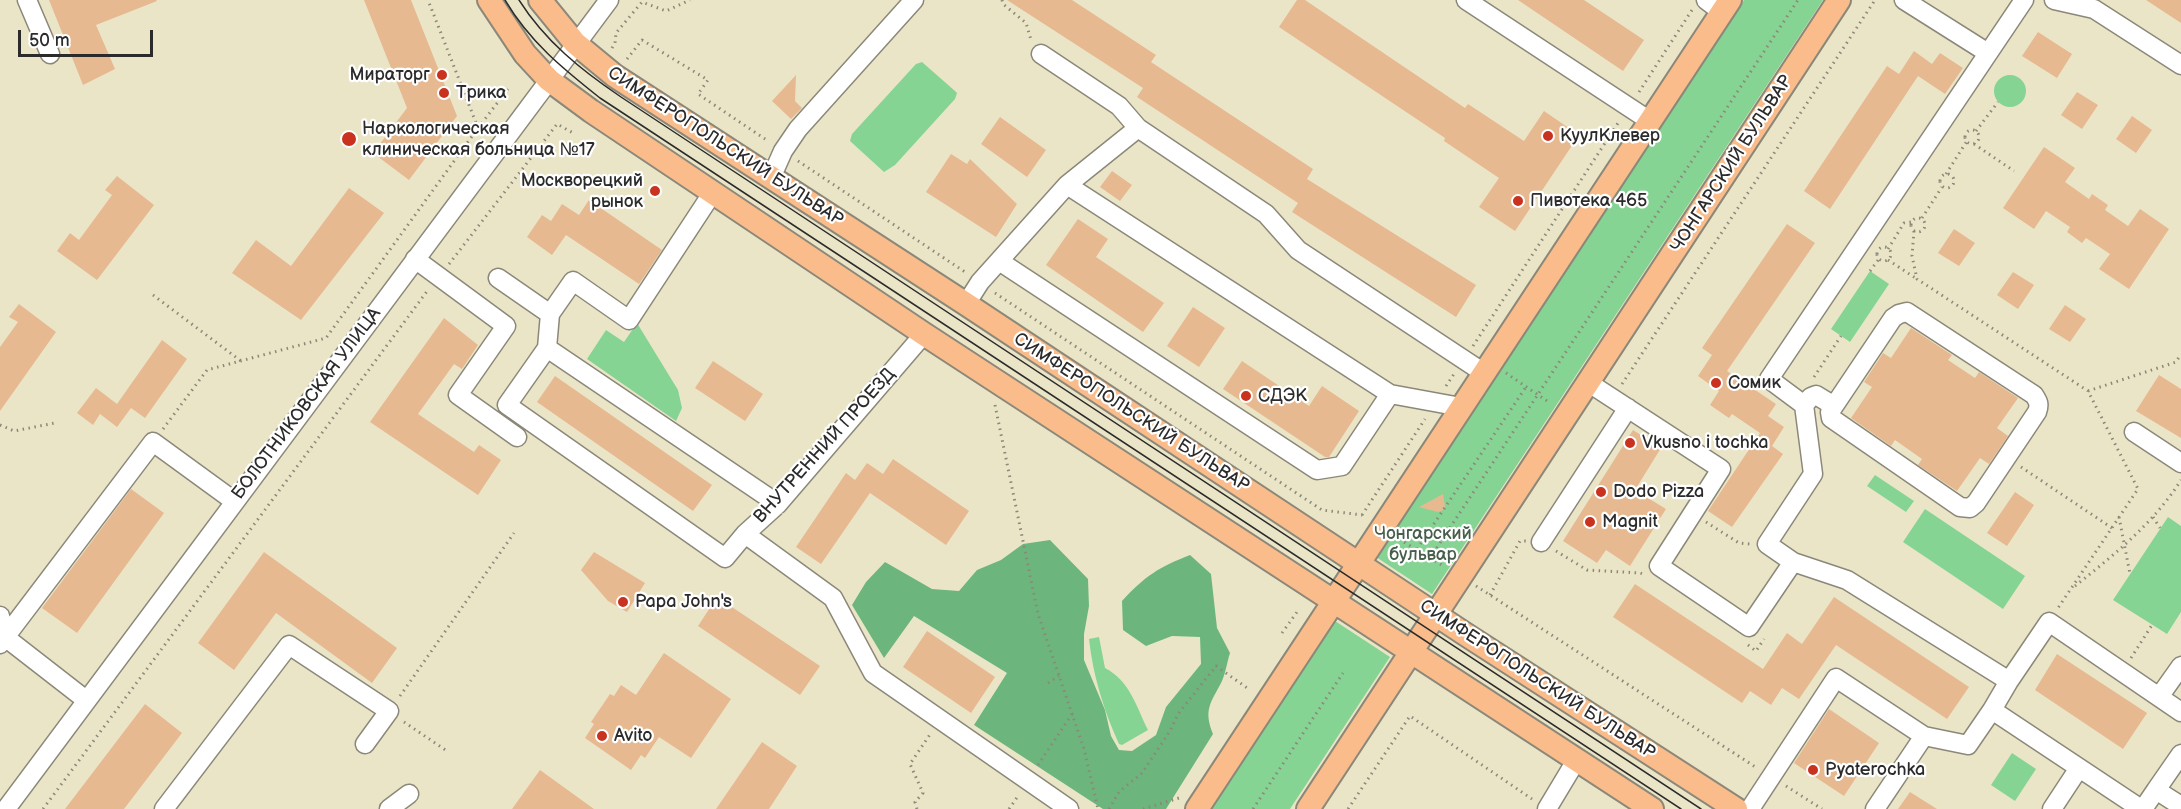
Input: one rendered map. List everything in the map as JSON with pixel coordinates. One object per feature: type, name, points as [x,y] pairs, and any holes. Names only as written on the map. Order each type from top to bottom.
[{"type":"main road","points":[[489,0],[525,54],[549,80],[591,111],[924,334],[1652,809]]},
{"type":"main road","name":"СИМФЕРОПОЛЬСКИЙ БУЛЬВАР","points":[[540,0],[575,43],[615,76],[966,304],[1358,564],[1736,809]]},
{"type":"main road","name":"ЧОНГАРСКИЙ БУЛЬВАР","points":[[1308,809],[1839,0]]},
{"type":"main road","points":[[1188,803],[1333,602],[1650,121],[1713,5]]},
{"type":"street","points":[[27,0],[50,54]]},
{"type":"street","name":"БОЛОТНИКОВСКАЯ УЛИЦА","points":[[6,809],[609,0]]},
{"type":"street","points":[[771,178],[783,151],[798,129],[914,0]]},
{"type":"street","points":[[1466,0],[1650,121]]},
{"type":"street","points":[[1904,0],[1988,53]]},
{"type":"street","points":[[2009,681],[1847,580],[1793,562],[1767,544],[1813,474],[1801,403],[1769,379],[2024,0]]},
{"type":"street","points":[[2054,0],[2094,9],[2181,65]]},
{"type":"street","points":[[1037,51],[1119,106],[1138,128],[1266,214],[1298,250],[1464,360],[1488,367]]},
{"type":"street","points":[[966,304],[980,282],[1066,185],[1138,128]]},
{"type":"street","points":[[1066,185],[1390,394],[1461,407]]},
{"type":"street","points":[[713,192],[630,320],[573,280],[550,314],[547,348],[778,504]]},
{"type":"street","points":[[415,259],[506,326],[458,395],[517,437]]},
{"type":"street","points":[[999,261],[1317,470],[1342,466],[1390,394]]},
{"type":"street","points":[[498,278],[550,314]]},
{"type":"street","points":[[1907,312],[2024,388],[2038,400],[2037,412],[2007,458],[1976,503],[1965,509],[1836,423],[1831,418],[1830,412],[1893,318],[1907,312]]},
{"type":"street","name":"ВНУТРЕННИЙ ПРОЕЗД","points":[[547,348],[507,405],[725,558],[745,534],[778,504],[924,334]]},
{"type":"street","points":[[1589,383],[1721,469],[1659,566],[1749,627],[1793,562]]},
{"type":"street","points":[[1801,403],[1816,395],[1834,406]]},
{"type":"street","points":[[1534,536],[1628,408]]},
{"type":"street","points":[[2134,432],[2181,463]]},
{"type":"street","points":[[2,641],[153,442],[234,501]]},
{"type":"street","points":[[745,534],[833,598],[873,673],[1070,809]]},
{"type":"street","points":[[0,616],[2,641]]},
{"type":"street","points":[[1750,809],[1836,678],[1924,735],[1968,745],[2049,622],[2181,712]]},
{"type":"street","points":[[2,641],[87,700]]},
{"type":"street","points":[[164,809],[289,645],[389,711],[365,744]]},
{"type":"street","points":[[2159,697],[2181,666]]},
{"type":"street","points":[[1992,710],[2142,809],[2181,754]]},
{"type":"street","points":[[1875,809],[1924,735]]},
{"type":"street","points":[[1547,809],[1577,759]]},
{"type":"street","points":[[2052,809],[2079,768]]},
{"type":"street","points":[[2156,790],[2181,806]]},
{"type":"street","points":[[389,809],[409,794]]},
{"type":"path","points":[[428,0],[478,128]]},
{"type":"path","points":[[610,51],[615,43],[616,33],[642,2],[666,11],[690,0]]},
{"type":"path","points":[[1002,0],[1003,4],[1026,23],[1037,51]]},
{"type":"path","points":[[1430,558],[1798,0]]},
{"type":"path","points":[[1612,398],[1875,0]]},
{"type":"path","points":[[1362,516],[1629,107],[1713,5]]},
{"type":"path","points":[[153,442],[207,370],[326,338],[508,89]]},
{"type":"path","points":[[1976,131],[1998,102]]},
{"type":"path","points":[[43,809],[439,277],[557,124],[575,134]]},
{"type":"path","points":[[1976,131],[1967,132],[1965,135],[1967,141],[2014,171]]},
{"type":"path","points":[[1974,144],[1979,137],[1976,131]]},
{"type":"path","points":[[1922,218],[1942,186],[1940,177],[1946,174],[1967,141]]},
{"type":"path","points":[[1942,186],[1949,188],[1954,183],[1953,176],[1946,174]]},
{"type":"path","points":[[1911,222],[1912,229],[1921,231],[1925,224],[1922,218]]},
{"type":"path","points":[[1888,249],[1904,223],[1922,218]]},
{"type":"path","points":[[1879,259],[1878,250],[1884,247],[1891,254],[1888,260]]},
{"type":"path","points":[[1879,259],[1888,260],[1917,279]]},
{"type":"path","points":[[1870,271],[1879,259]]},
{"type":"path","points":[[153,295],[241,361]]},
{"type":"path","points":[[1801,403],[1841,336]]},
{"type":"path","points":[[2088,391],[2176,362],[2181,354]]},
{"type":"path","points":[[2176,362],[2181,364]]},
{"type":"path","points":[[1488,367],[1526,387],[1568,415]]},
{"type":"path","points":[[1417,549],[1526,387]]},
{"type":"path","points":[[994,401],[1038,614],[1084,749],[1098,809]]},
{"type":"path","points":[[0,425],[14,431],[55,423]]},
{"type":"path","points":[[2007,458],[2112,528]]},
{"type":"path","points":[[2072,588],[2125,547],[2172,495],[2181,480]]},
{"type":"path","points":[[1693,513],[1739,543],[1767,544]]},
{"type":"path","points":[[2119,517],[2130,574]]},
{"type":"path","points":[[2152,517],[2160,528]]},
{"type":"path","points":[[1382,528],[1822,809]]},
{"type":"path","points":[[447,751],[389,711],[514,533]]},
{"type":"path","points":[[1520,541],[1534,536]]},
{"type":"path","points":[[1282,633],[1297,612]]},
{"type":"path","points":[[2122,672],[2152,625]]},
{"type":"path","points":[[1109,809],[1119,792],[1142,773],[1170,731],[1178,714],[1216,666],[1250,690]]},
{"type":"path","points":[[1253,809],[1343,673]]},
{"type":"path","points":[[1048,683],[1059,676]]},
{"type":"path","points":[[1009,809],[1072,714]]},
{"type":"path","points":[[1348,809],[1410,716],[1547,809]]},
{"type":"path","points":[[917,809],[915,802],[922,793],[910,764],[939,719]]},
{"type":"path","points":[[1143,809],[1188,803]]},
{"type":"green space","name":"Чонгарский бульвар","points":[[1744,0],[1823,0],[1432,594],[1373,555]]},
{"type":"green space","points":[[922,62],[957,93],[955,99],[895,165],[884,172],[850,141],[852,134],[916,64]]},
{"type":"green space","points":[[2010,75],[2021,80],[2026,91],[2021,102],[2010,107],[1999,102],[1994,91],[1999,80]]},
{"type":"green space","points":[[1870,271],[1889,284],[1850,342],[1831,329]]},
{"type":"green space","points":[[637,323],[678,390],[682,408],[676,421],[587,359],[606,330],[624,342]]},
{"type":"green space","points":[[1875,475],[1914,501],[1906,512],[1867,486]]},
{"type":"green space","points":[[1925,509],[2025,576],[2003,609],[1903,542]]},
{"type":"green space","points":[[2168,517],[2181,526],[2181,612],[2167,634],[2113,600]]},
{"type":"green space","points":[[1050,540],[1088,579],[1089,606],[1084,634],[1084,660],[1105,710],[1111,736],[1119,750],[1132,751],[1156,735],[1166,707],[1201,664],[1200,637],[1172,636],[1146,646],[1123,630],[1122,601],[1153,573],[1190,555],[1211,574],[1217,628],[1230,653],[1223,678],[1210,706],[1209,718],[1213,734],[1166,809],[1103,809],[974,725],[1007,673],[914,616],[884,658],[852,605],[866,582],[885,562],[932,589],[959,591],[977,570],[1001,560],[1023,544]]},
{"type":"green space","points":[[1332,619],[1390,657],[1290,809],[1206,809]]},
{"type":"green space","points":[[1099,637],[1105,668],[1114,673],[1126,687],[1148,730],[1122,745],[1119,744],[1109,719],[1093,666],[1089,639]]},
{"type":"green space","points":[[2012,753],[2036,769],[2015,801],[1991,785]]},
{"type":"building","points":[[49,0],[157,1],[96,25],[115,69],[83,85]]},
{"type":"building","points":[[364,0],[411,0],[457,116],[409,180],[373,153],[407,108]]},
{"type":"building","points":[[1007,0],[1072,0],[1156,55],[1151,62],[1313,169],[1307,179],[1476,285],[1456,317],[1292,212],[1298,203],[1137,97],[1143,88]]},
{"type":"building","points":[[1297,0],[1305,0],[1465,108],[1468,104],[1524,141],[1544,111],[1579,135],[1515,231],[1479,207],[1499,178],[1444,141],[1445,138],[1279,27]]},
{"type":"building","points":[[1518,0],[1584,0],[1644,40],[1623,71]]},
{"type":"building","points":[[2146,0],[2181,0],[2181,23]]},
{"type":"building","points":[[2038,32],[2072,54],[2057,78],[2022,56]]},
{"type":"building","points":[[1914,51],[1932,64],[1940,53],[1963,68],[1945,94],[1918,76],[1830,209],[1804,191],[1887,66],[1899,74]]},
{"type":"building","points":[[796,75],[795,101],[802,108],[791,119],[772,101]]},
{"type":"building","points":[[2077,92],[2098,105],[2082,129],[2061,115]]},
{"type":"building","points":[[2132,116],[2152,130],[2136,153],[2116,139]]},
{"type":"building","points":[[1000,117],[1046,150],[1027,177],[981,144]]},
{"type":"building","points":[[2044,147],[2075,168],[2065,182],[2089,199],[2092,194],[2108,205],[2105,210],[2128,226],[2140,209],[2169,229],[2129,289],[2099,269],[2110,254],[2086,238],[2082,243],[2067,232],[2070,227],[2046,211],[2034,229],[2003,208]]},
{"type":"building","points":[[951,154],[967,164],[970,159],[1017,204],[996,237],[926,192]]},
{"type":"building","points":[[1112,171],[1132,185],[1120,201],[1100,187]]},
{"type":"building","points":[[117,176],[154,205],[97,280],[57,251],[70,233],[79,240],[112,195],[105,190]]},
{"type":"building","points":[[349,188],[384,213],[301,320],[232,273],[256,240],[291,266]]},
{"type":"building","points":[[589,200],[662,250],[639,284],[566,235],[552,255],[527,237],[542,215],[551,221],[562,204],[579,215]]},
{"type":"building","points":[[1078,219],[1108,239],[1096,257],[1164,303],[1143,332],[1046,265]]},
{"type":"building","points":[[1787,224],[1815,243],[1727,371],[1776,404],[1768,416],[1784,427],[1772,446],[1783,454],[1732,527],[1708,511],[1760,433],[1732,414],[1729,418],[1710,405],[1719,391],[1698,376],[1712,355],[1702,348]]},
{"type":"building","points":[[1954,229],[1975,243],[1959,266],[1938,253]]},
{"type":"building","points":[[2013,272],[2034,285],[2018,309],[1997,295]]},
{"type":"building","points":[[19,304],[56,332],[0,411],[0,347],[18,322],[9,317]]},
{"type":"building","points":[[2065,305],[2086,319],[2070,342],[2049,329]]},
{"type":"building","points":[[1193,307],[1225,328],[1199,367],[1167,346]]},
{"type":"building","points":[[444,318],[478,345],[462,369],[454,364],[418,414],[474,452],[479,445],[501,460],[478,495],[370,422]]},
{"type":"building","points":[[1911,328],[1952,355],[1948,360],[1975,378],[1979,372],[2018,398],[1997,428],[2008,436],[1989,464],[1980,458],[1957,491],[1918,465],[1922,459],[1895,440],[1891,446],[1851,418],[1872,387],[1864,382],[1883,353],[1891,358]]},
{"type":"building","points":[[162,340],[187,359],[145,418],[131,408],[117,427],[100,414],[93,425],[77,413],[96,388],[117,404]]},
{"type":"building","points":[[713,361],[763,394],[745,421],[695,388]]},
{"type":"building","points":[[1242,361],[1309,406],[1322,386],[1359,411],[1329,457],[1325,457],[1223,389]]},
{"type":"building","points":[[2159,375],[2181,389],[2181,438],[2136,411]]},
{"type":"building","points":[[555,376],[712,485],[693,511],[537,402]]},
{"type":"building","points":[[1633,430],[1661,448],[1635,490],[1666,509],[1630,566],[1606,550],[1597,563],[1563,541]]},
{"type":"building","points":[[893,459],[969,511],[946,545],[870,493],[821,564],[796,547],[846,473],[855,480],[867,463],[883,474]]},
{"type":"building","points":[[131,489],[164,513],[77,633],[42,608]]},
{"type":"building","points":[[2015,492],[2034,505],[2007,546],[1987,533]]},
{"type":"building","points":[[1443,494],[1445,506],[1443,510],[1438,512],[1419,507]]},
{"type":"building","points":[[264,552],[397,648],[372,683],[276,613],[234,670],[198,643]]},
{"type":"building","points":[[594,552],[645,583],[627,612],[608,601],[581,570]]},
{"type":"building","points":[[1635,584],[1763,669],[1787,633],[1802,644],[1834,597],[1969,687],[1947,719],[1836,645],[1799,699],[1782,688],[1771,705],[1750,691],[1742,703],[1613,617]]},
{"type":"building","points":[[717,597],[820,666],[800,695],[698,626]]},
{"type":"building","points":[[927,631],[995,677],[971,713],[903,667]]},
{"type":"building","points":[[664,653],[731,699],[691,758],[659,737],[645,758],[641,755],[631,770],[585,738],[594,724],[591,722],[610,694],[614,696],[621,685],[636,695]]},
{"type":"building","points":[[2057,654],[2147,713],[2123,749],[2035,690]]},
{"type":"building","points":[[145,704],[182,733],[124,809],[65,809]]},
{"type":"building","points":[[1829,709],[1879,743],[1844,796],[1794,763]]},
{"type":"building","points":[[762,742],[797,766],[769,809],[716,809]]},
{"type":"building","points":[[540,770],[594,809],[512,809]]},
{"type":"building","points":[[1910,792],[1937,809],[1898,809]]},
{"type":"tram line","points":[[505,0],[536,42],[600,98],[1681,809]]},
{"type":"tram line","points":[[519,0],[552,42],[621,97],[1701,809]]},
{"type":"place","name":"Мираторг","points":[[442,75]]},
{"type":"place","name":"Трика","points":[[444,93]]},
{"type":"place","name":"КуулКлевер","points":[[1548,136]]},
{"type":"place","name":"Наркологическая клиническая больница №17","points":[[349,139]]},
{"type":"place","name":"Москворецкий рынок","points":[[655,191]]},
{"type":"place","name":"Пивотека 465","points":[[1518,201]]},
{"type":"place","name":"Сомик","points":[[1716,383]]},
{"type":"place","name":"СДЭК","points":[[1246,396]]},
{"type":"place","name":"Vkusno i tochka","points":[[1630,443]]},
{"type":"place","name":"Dodo Pizza","points":[[1601,492]]},
{"type":"place","name":"Magnit","points":[[1590,522]]},
{"type":"place","name":"Papa John's","points":[[623,602]]},
{"type":"place","name":"Avito","points":[[602,736]]},
{"type":"place","name":"Pyaterochka","points":[[1813,770]]}]
